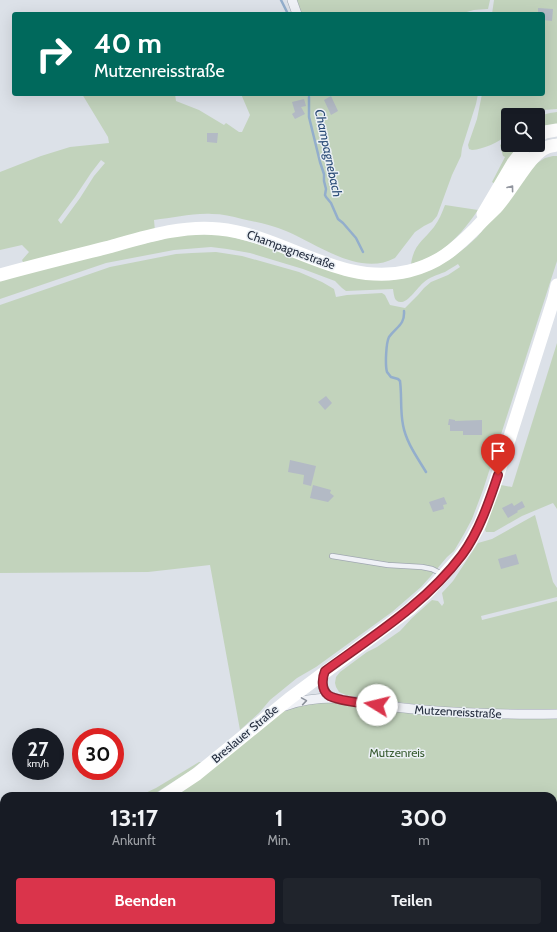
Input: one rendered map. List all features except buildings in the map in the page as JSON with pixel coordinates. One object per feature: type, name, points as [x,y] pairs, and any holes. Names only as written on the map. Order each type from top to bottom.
[{"type":"main road","points":[[545,132],[557,130]]},
{"type":"main road","name":"Champagnestraße","points":[[0,275],[164,233],[188,229],[209,228],[254,236],[352,272],[391,274],[405,272],[422,267],[452,250],[465,239],[496,207],[534,157],[545,148],[557,145]]},
{"type":"main road","name":"Champagnestraße","points":[[476,228],[490,202],[522,152]]},
{"type":"main road","name":"Breslauer Straße","points":[[170,792],[203,769],[274,710],[325,671],[410,609],[445,575],[462,554],[480,524],[497,480],[556,296],[557,284]]},
{"type":"street","points":[[292,0],[296,12]]},
{"type":"street","points":[[325,671],[323,682],[324,690],[328,695],[335,698]]},
{"type":"street","name":"Mutzenreisstraße","points":[[274,710],[299,701],[335,698],[398,708],[436,712],[557,714]]},
{"type":"lane","points":[[332,556],[388,565],[422,566],[445,575]]},
{"type":"green space","points":[[294,0],[490,0],[488,9],[466,12],[299,12]]},
{"type":"green space","points":[[494,0],[557,0],[557,109],[501,108],[501,139],[491,145],[472,150],[469,149],[468,145],[477,119],[482,96],[545,96],[545,12],[492,12]]},
{"type":"green space","points":[[83,96],[175,96],[176,101],[199,110],[224,125],[226,123],[239,132],[242,132],[250,115],[242,96],[478,96],[461,156],[452,175],[437,216],[432,222],[415,232],[395,258],[382,263],[368,264],[353,261],[325,250],[281,229],[216,214],[190,215],[154,220],[155,231],[24,264],[22,260],[29,252],[22,245],[0,250],[0,172],[41,156],[70,147],[109,143],[108,137]],"holes":[[[101,160],[105,163],[94,176],[80,198],[61,224],[58,220]]]},
{"type":"green space","points":[[557,112],[557,125],[545,128],[545,114]]},
{"type":"green space","points":[[502,152],[516,152],[495,184],[492,182],[505,157]]},
{"type":"green space","points":[[557,156],[557,261],[483,490],[472,519],[464,534],[454,551],[421,587],[392,612],[316,667],[297,678],[270,700],[259,713],[240,730],[210,565],[148,572],[0,573],[0,305],[110,267],[176,254],[216,252],[242,256],[299,272],[322,282],[334,289],[336,297],[382,293],[385,295],[390,305],[405,308],[431,282],[448,275],[460,267],[458,264],[445,272],[428,279],[408,299],[402,302],[396,300],[393,289],[346,291],[335,281],[303,269],[250,253],[211,247],[174,250],[106,263],[0,299],[0,278],[184,234],[221,234],[391,280],[410,277],[450,259],[466,247],[487,225],[534,165],[545,158]]},
{"type":"green space","points":[[445,205],[478,210],[470,222],[445,248],[432,256],[411,264],[414,252],[436,224]]},
{"type":"green space","points":[[557,343],[557,509],[553,503],[522,516],[494,532],[486,532],[484,528],[501,485],[512,487]]},
{"type":"green space","points":[[535,515],[553,582],[557,588],[557,597],[481,616],[482,620],[557,601],[557,709],[482,709],[437,707],[356,697],[339,692],[335,683],[336,677],[340,672],[367,652],[400,631],[432,600],[438,601],[442,606],[444,603],[442,593],[453,581],[478,543],[492,539]]},
{"type":"green space","name":"Mutzenreis","points":[[336,702],[557,718],[557,792],[175,792],[280,713],[294,707]]},
{"type":"green space","points":[[201,762],[190,771],[157,792],[148,792]]},
{"type":"waterway","name":"Champagnebach","points":[[281,0],[287,12]]},
{"type":"waterway","name":"Champagnebach","points":[[309,97],[309,117],[324,174],[326,189],[325,195],[331,203],[338,219],[356,238],[363,252]]},
{"type":"waterway","name":"Champagnebach","points":[[404,311],[402,323],[388,340],[386,369],[391,377],[400,381],[404,431],[412,449],[426,472]]},
{"type":"route","points":[[377,705],[335,698],[328,695],[323,685],[325,671],[410,609],[445,575],[469,544],[480,524],[498,475]]}]
